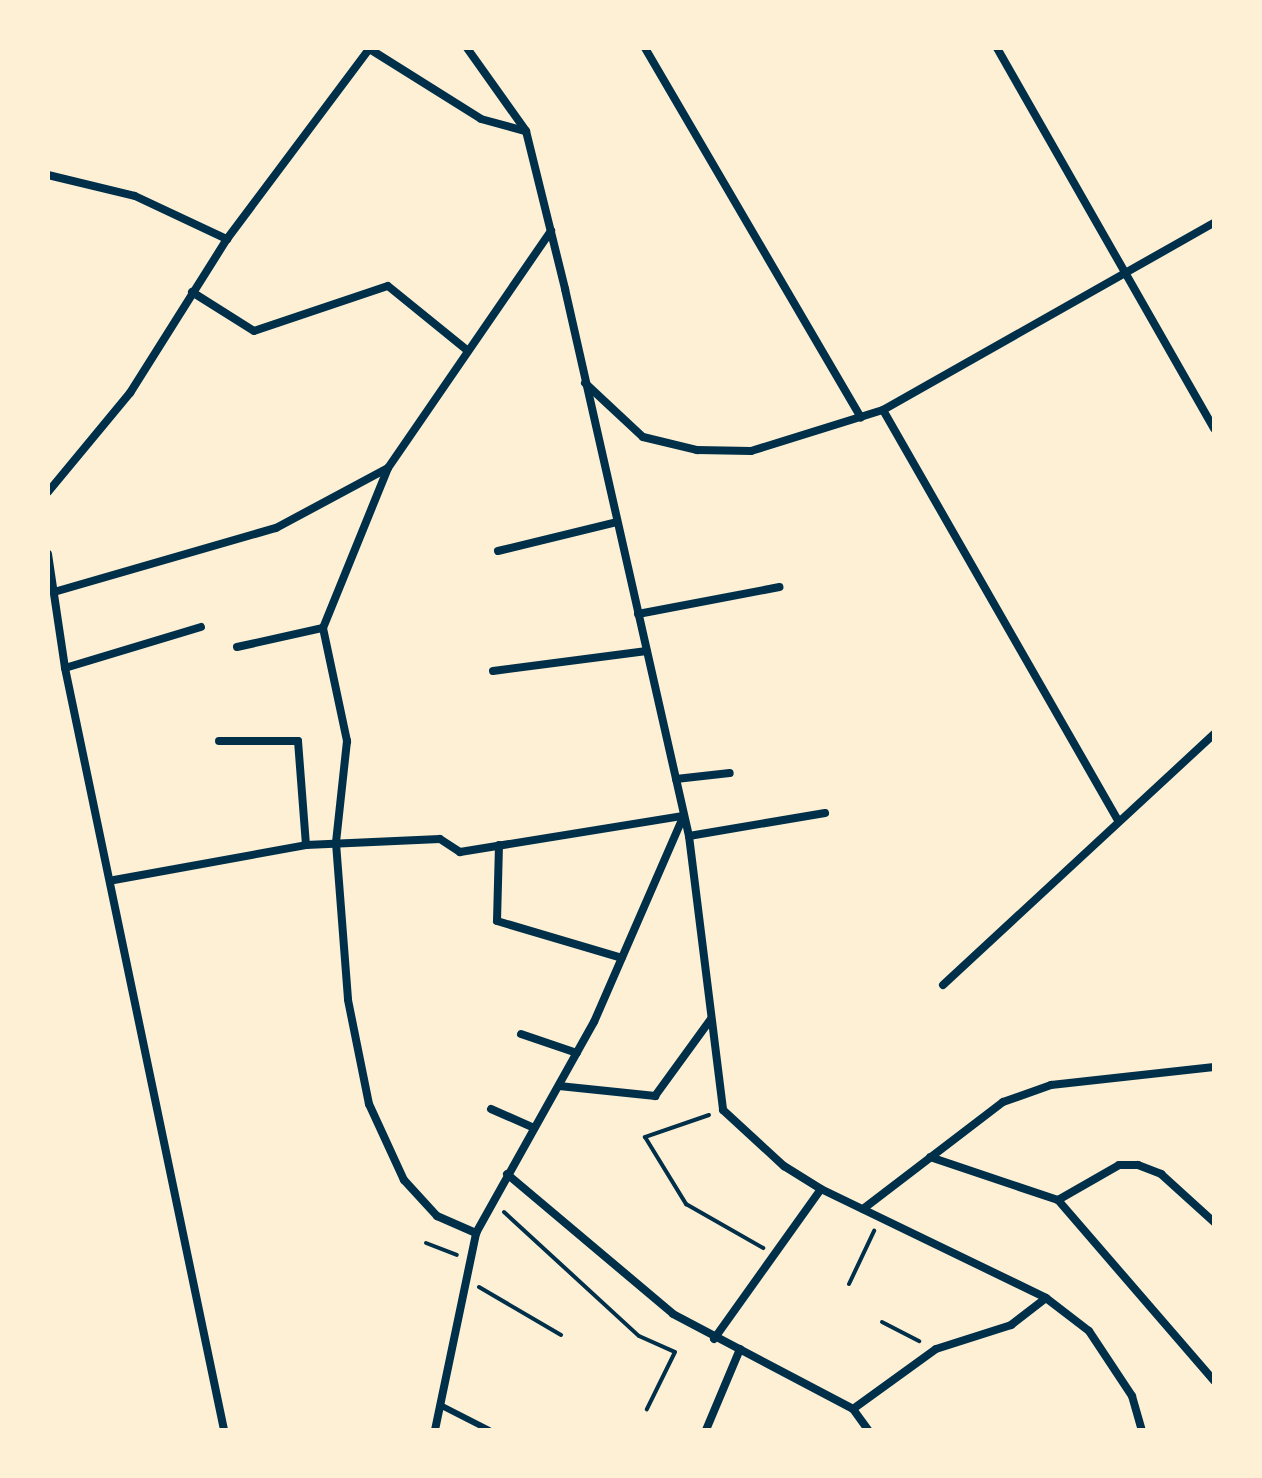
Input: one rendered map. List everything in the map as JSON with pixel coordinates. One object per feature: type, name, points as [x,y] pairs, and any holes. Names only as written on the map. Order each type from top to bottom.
[{"type":"street","points":[[48,492],[52,476],[130,393],[227,239],[369,48],[481,119],[526,131]]},
{"type":"street","points":[[467,48],[526,131],[551,231],[689,836],[723,1110],[784,1166],[821,1189],[1046,1298],[1089,1331],[1132,1396],[1142,1430]]},
{"type":"street","points":[[645,48],[861,417]]},
{"type":"street","points":[[997,48],[1214,429]]},
{"type":"street","points":[[48,175],[135,196],[227,239]]},
{"type":"street","points":[[583,382],[643,437],[697,450],[751,451],[883,410],[1214,223]]},
{"type":"street","points":[[476,1233],[437,1216],[404,1180],[369,1104],[348,1000],[336,843],[347,741],[323,628],[388,468],[551,231]]},
{"type":"street","points":[[192,292],[254,331],[388,286],[468,351]]},
{"type":"street","points":[[883,410],[1117,819]]},
{"type":"street","points":[[54,592],[276,528],[388,468]]},
{"type":"street","points":[[498,551],[617,522]]},
{"type":"street","points":[[48,554],[65,668],[114,880],[224,1430]]},
{"type":"street","points":[[638,614],[779,587]]},
{"type":"street","points":[[65,668],[201,627]]},
{"type":"street","points":[[237,647],[323,628]]},
{"type":"street","points":[[493,671],[647,651]]},
{"type":"street","points":[[943,985],[1117,819],[1214,734]]},
{"type":"street","points":[[219,741],[298,741],[306,845]]},
{"type":"street","points":[[676,779],[730,773]]},
{"type":"street","points":[[689,836],[825,813]]},
{"type":"street","points":[[114,880],[306,845],[440,839],[460,852],[683,816]]},
{"type":"street","points":[[435,1430],[476,1233],[532,1127],[577,1053],[683,816]]},
{"type":"street","points":[[499,845],[497,921],[622,958]]},
{"type":"street","points":[[559,1086],[655,1096],[712,1018]]},
{"type":"street","points":[[521,1034],[577,1053]]},
{"type":"street","points":[[863,1209],[1003,1102],[1051,1085],[1214,1067]]},
{"type":"street","points":[[491,1109],[532,1127]]},
{"type":"street","points":[[930,1157],[1058,1200],[1214,1381]]},
{"type":"street","points":[[1058,1200],[1119,1165],[1138,1165],[1161,1174],[1214,1222]]},
{"type":"street","points":[[507,1174],[673,1314],[714,1339],[740,1349],[853,1409],[868,1430]]},
{"type":"street","points":[[714,1339],[821,1189]]},
{"type":"street","points":[[853,1409],[936,1349],[1011,1325],[1046,1298]]},
{"type":"street","points":[[706,1430],[740,1349]]},
{"type":"lane","points":[[440,1405],[489,1430]]},
{"type":"path","points":[[723,1110],[645,1137],[686,1204],[776,1255]]},
{"type":"path","points":[[494,1202],[639,1336],[675,1352],[647,1409]]},
{"type":"path","points":[[849,1284],[880,1218]]},
{"type":"path","points":[[426,1243],[471,1260]]},
{"type":"path","points":[[466,1280],[561,1335]]},
{"type":"path","points":[[882,1322],[936,1349]]}]
